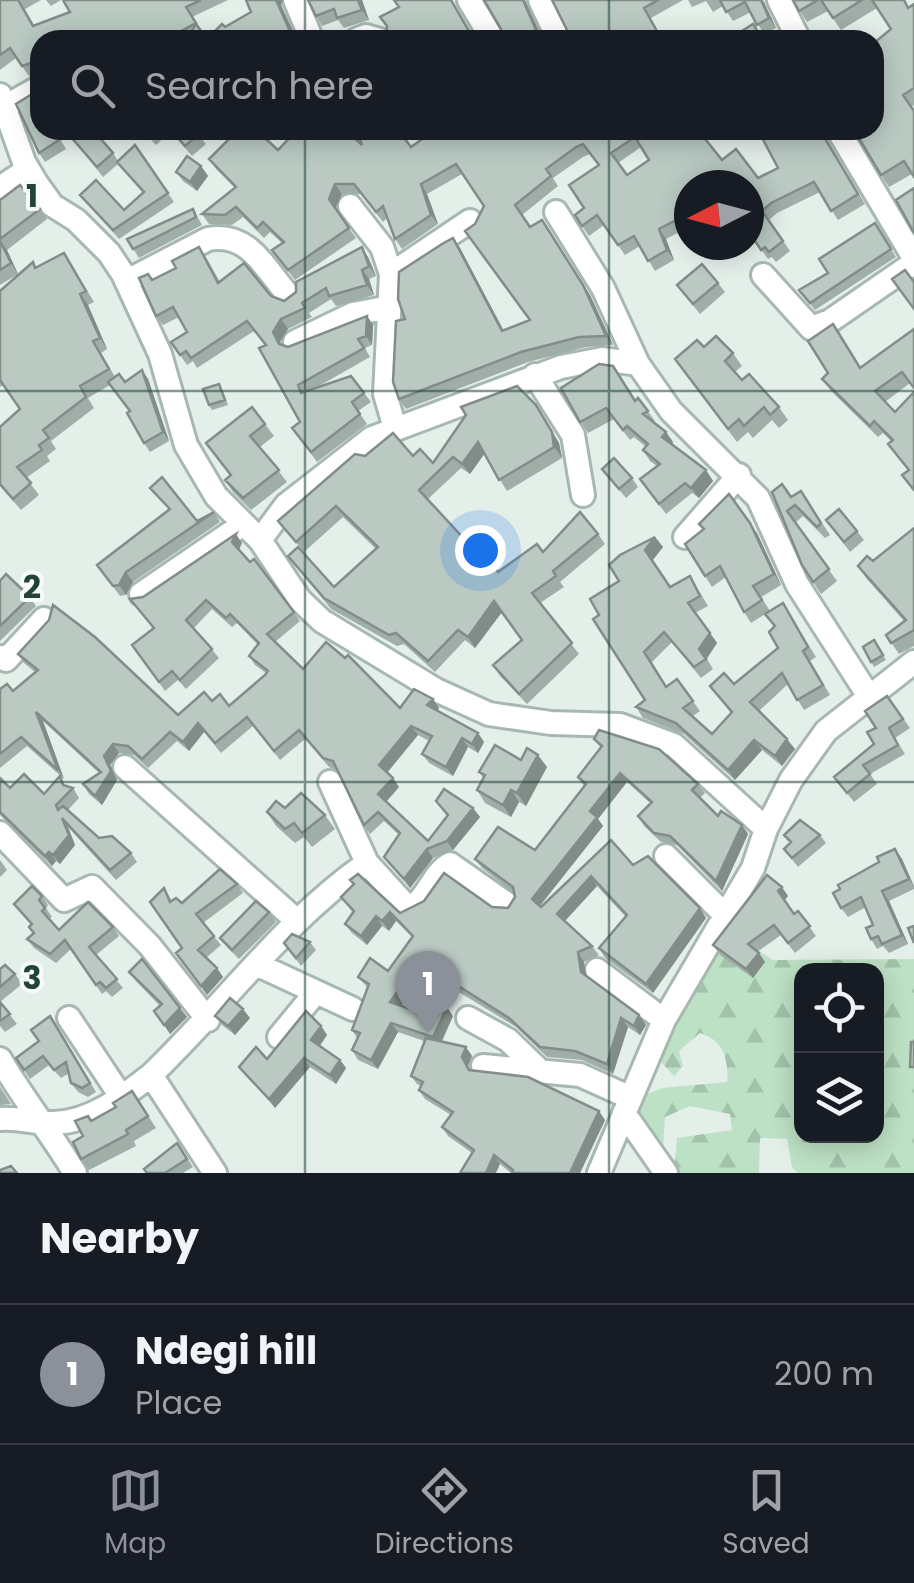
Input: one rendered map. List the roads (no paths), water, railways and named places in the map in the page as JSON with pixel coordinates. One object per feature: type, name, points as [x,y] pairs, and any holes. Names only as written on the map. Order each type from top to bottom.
[{"type":"street","points":[[295,0],[308,30]]},
{"type":"street","points":[[469,0],[487,30]]},
{"type":"street","points":[[540,0],[555,30]]},
{"type":"street","points":[[779,0],[794,30]]},
{"type":"street","points":[[30,91],[3,101],[28,168],[52,205],[76,220],[109,254],[160,354],[186,444],[216,496],[251,533],[300,600],[322,621],[436,690],[488,714],[551,723],[620,726],[648,733],[696,761],[766,829]]},
{"type":"street","points":[[763,275],[812,328],[830,321],[914,260],[844,140]]},
{"type":"street","points":[[0,188],[28,168]]},
{"type":"street","points":[[350,206],[382,247],[391,274],[385,394],[395,428]]},
{"type":"street","points":[[556,212],[603,288],[638,364],[672,411],[758,498],[797,584],[868,695]]},
{"type":"street","points":[[391,274],[470,221]]},
{"type":"street","points":[[126,281],[208,239],[223,236],[252,249],[289,296]]},
{"type":"street","points":[[295,342],[353,314],[390,307]]},
{"type":"street","points":[[140,594],[251,533],[372,438],[535,375],[602,358],[638,364]]},
{"type":"street","points":[[535,375],[573,435],[584,495]]},
{"type":"street","points":[[685,537],[739,475]]},
{"type":"street","points":[[0,657],[6,660],[44,619]]},
{"type":"street","points":[[599,1173],[664,1020],[754,868],[766,829],[791,780],[826,731],[914,662]]},
{"type":"street","points":[[125,767],[296,920]]},
{"type":"street","points":[[330,782],[367,863],[408,908],[417,904],[450,864],[507,904]]},
{"type":"street","points":[[0,834],[64,900],[92,887],[150,946],[208,1020]]},
{"type":"street","points":[[666,856],[725,915]]},
{"type":"street","points":[[0,1119],[35,1119],[51,1124],[76,1119],[122,1098],[208,1020],[296,920],[367,863]]},
{"type":"street","points":[[256,964],[353,1009]]},
{"type":"street","points":[[597,970],[664,1020]]},
{"type":"street","points":[[280,1037],[316,992]]},
{"type":"street","points":[[69,1018],[122,1098]]},
{"type":"street","points":[[468,1018],[508,1040],[538,1069]]},
{"type":"street","points":[[0,1058],[35,1119],[47,1129],[75,1173]]},
{"type":"street","points":[[483,1066],[580,1075],[628,1105],[666,1173]]},
{"type":"street","points":[[151,1075],[215,1173]]},
{"type":"place","name":"Ndegi hill","points":[[428,1033]]}]
